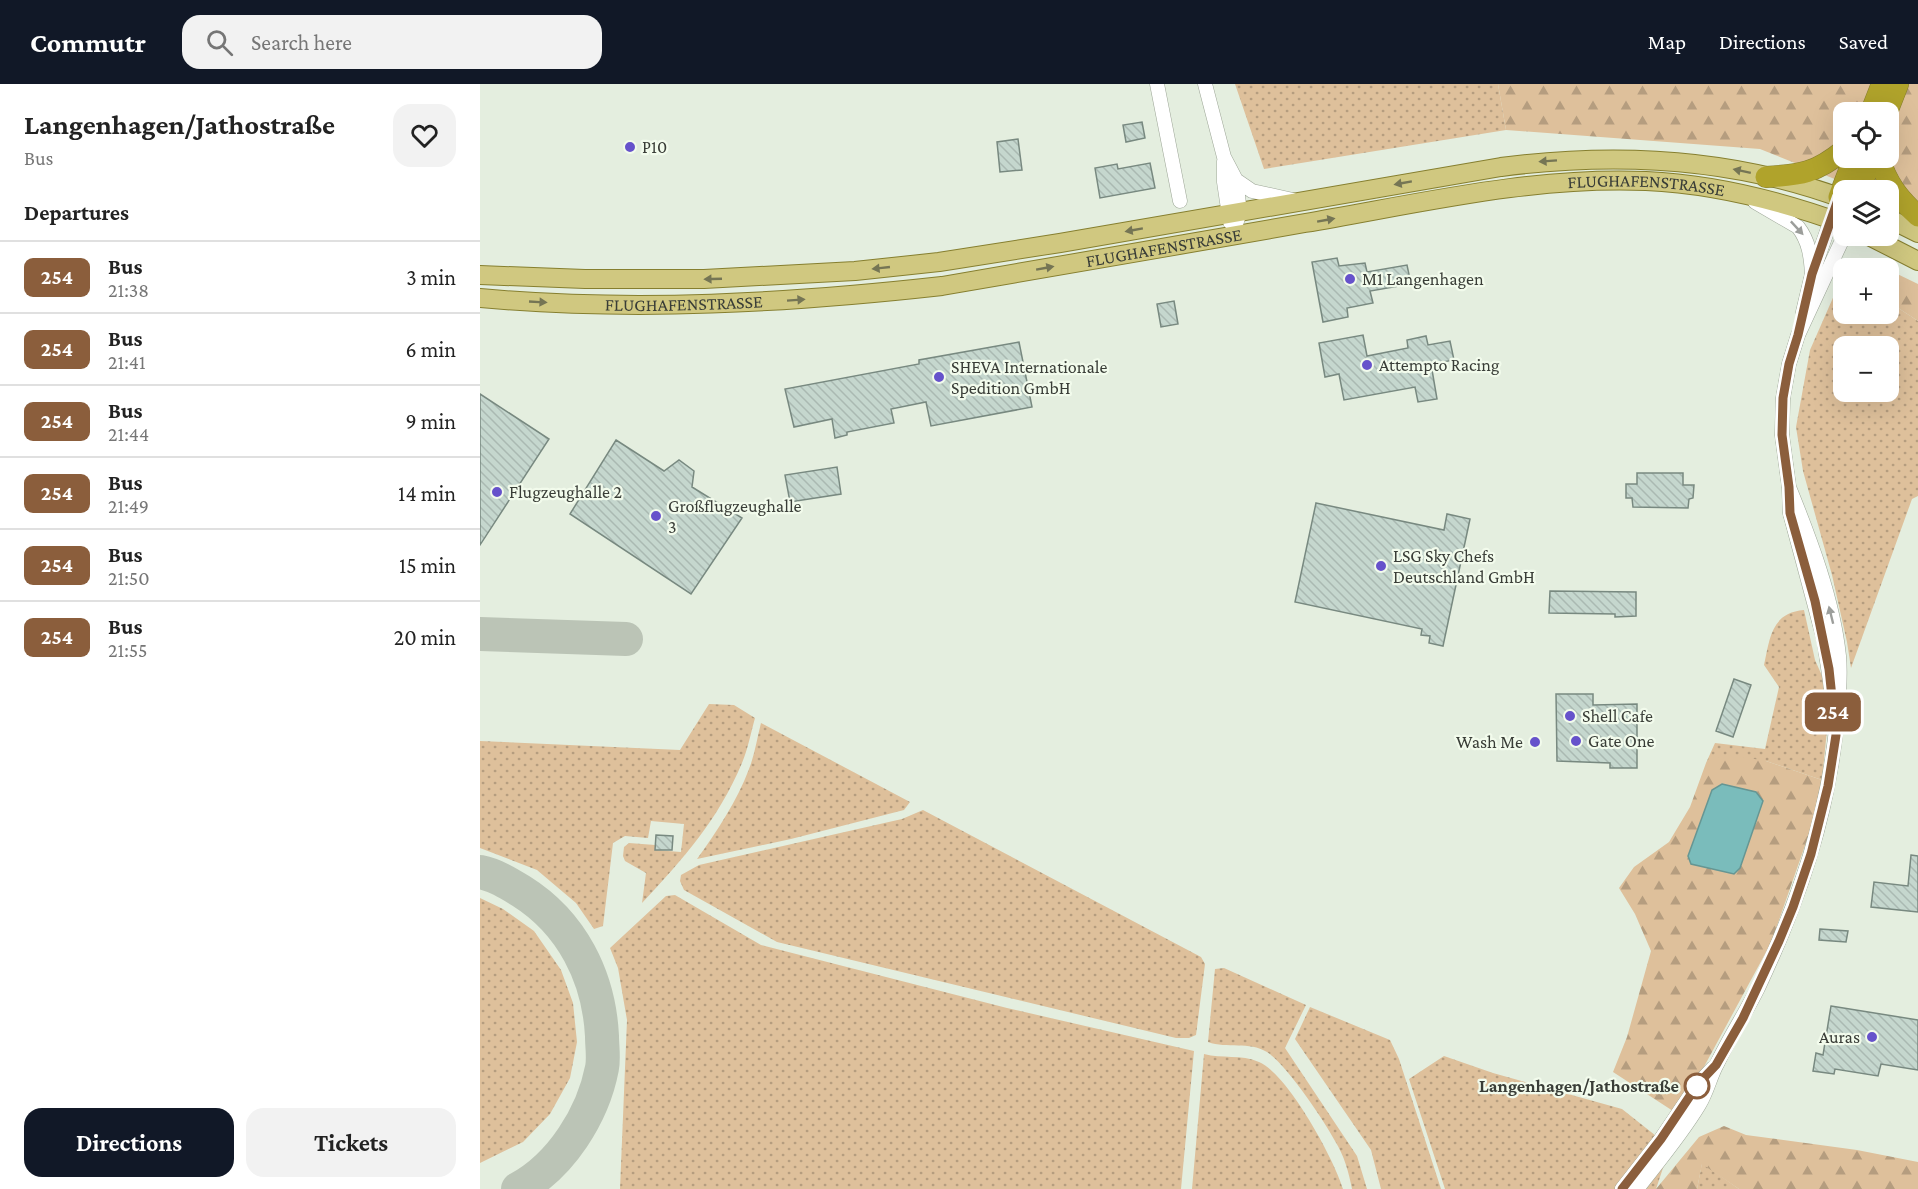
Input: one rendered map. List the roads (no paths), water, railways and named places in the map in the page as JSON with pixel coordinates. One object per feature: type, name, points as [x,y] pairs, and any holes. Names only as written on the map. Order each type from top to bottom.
[{"type":"highway","points":[[1878,102],[1898,84]]},
{"type":"highway","points":[[1766,177],[1796,176],[1814,170],[1833,159]]},
{"type":"highway","points":[[1882,168],[1892,190],[1918,216]]},
{"type":"main road","name":"FLUGHAFENSTRASSE","points":[[480,275],[661,280],[855,271],[939,262],[1501,166],[1573,159],[1679,161],[1732,169],[1833,196]]},
{"type":"main road","name":"FLUGHAFENSTRASSE","points":[[480,298],[568,304],[652,305],[738,303],[855,296],[942,286],[1466,195],[1538,185],[1609,180],[1676,183],[1727,192],[1833,221]]},
{"type":"main road","points":[[1899,224],[1918,233]]},
{"type":"main road","points":[[1889,246],[1918,261]]},
{"type":"street","points":[[1157,84],[1179,201]]},
{"type":"street","points":[[1205,84],[1224,157],[1236,180],[1252,191],[1301,201]]},
{"type":"street","points":[[1224,157],[1224,182],[1234,213]]},
{"type":"street","points":[[1232,236],[1236,180]]},
{"type":"street","points":[[1727,192],[1760,204],[1798,227],[1803,233],[1811,256],[1812,274]]},
{"type":"street","points":[[1637,1189],[1698,1106],[1708,1089],[1716,1065],[1757,990],[1793,907],[1821,817],[1828,786],[1836,735],[1832,689],[1824,640],[1790,513],[1782,435],[1783,398],[1789,364],[1812,274],[1833,230]]},
{"type":"street","points":[[1798,335],[1839,246]]},
{"type":"street","points":[[1622,1189],[1661,1139],[1698,1084],[1716,1065]]},
{"type":"water","points":[[1722,784],[1756,792],[1763,801],[1740,868],[1734,874],[1691,864],[1688,856],[1712,790]]},
{"type":"place","name":"P10","points":[[630,147]]},
{"type":"place","name":"M1 Langenhagen","points":[[1350,279]]},
{"type":"place","name":"Attempto Racing","points":[[1367,365]]},
{"type":"place","name":"SHEVA Internationale Spedition GmbH","points":[[939,377]]},
{"type":"place","name":"Flugzeughalle 2","points":[[497,492]]},
{"type":"place","name":"Großflugzeughalle 3","points":[[656,516]]},
{"type":"place","name":"LSG Sky Chefs Deutschland GmbH","points":[[1381,566]]},
{"type":"place","name":"Shell Cafe","points":[[1570,716]]},
{"type":"place","name":"Gate One","points":[[1576,741]]},
{"type":"place","name":"Wash Me","points":[[1535,742]]},
{"type":"place","name":"Auras","points":[[1872,1037]]},
{"type":"place","name":"Langenhagen/Jathostraße","points":[[1697,1086]]}]
